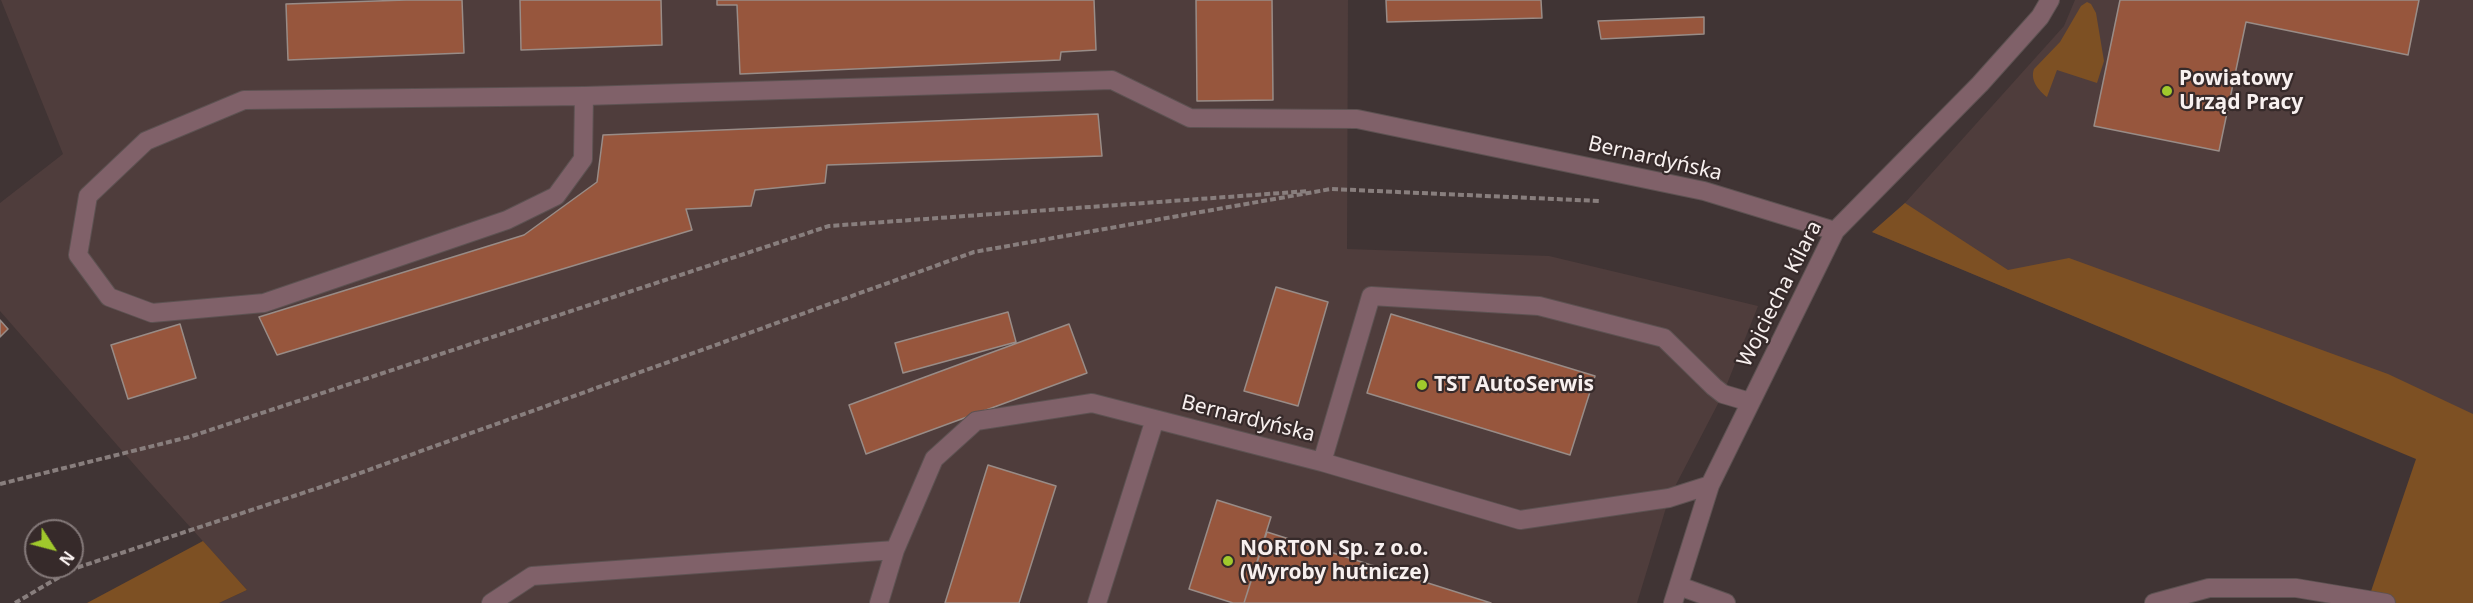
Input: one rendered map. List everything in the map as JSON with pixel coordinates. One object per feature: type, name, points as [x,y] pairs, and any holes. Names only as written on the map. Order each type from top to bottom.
[{"type":"street","name":"Wojciecha Kilara","points":[[1676,594],[1710,484],[1835,231],[1980,84],[2040,17],[2050,0]]},
{"type":"street","name":"Bernardyńska","points":[[584,96],[583,159],[556,196],[507,220],[264,303],[152,313],[110,297],[78,255],[88,196],[146,141],[244,100],[584,96],[1112,80],[1190,118],[1357,119],[1704,191],[1835,231]]},
{"type":"street","points":[[1322,462],[1371,296],[1539,306],[1664,338],[1723,394],[1750,402]]},
{"type":"street","name":"Bernardyńska","points":[[879,603],[895,550],[934,459],[976,422],[1092,403],[1322,462],[1521,520],[1669,498],[1710,484]]},
{"type":"street","points":[[1097,603],[1155,419]]},
{"type":"street","points":[[491,603],[532,576],[895,550]]},
{"type":"street","points":[[2154,603],[2209,588],[2296,588],[2386,603]]},
{"type":"street","points":[[1676,594],[1726,603]]},
{"type":"path","points":[[0,484],[189,437],[829,225],[1330,189],[1608,202]]},
{"type":"path","points":[[15,603],[73,569],[324,486],[974,252],[1330,189]]},
{"type":"shaded area","points":[[1,0],[1348,0],[1347,249],[1549,256],[1758,306],[1723,394],[1669,498],[1637,603],[219,603],[247,590],[0,311],[0,203],[63,154]]},
{"type":"shaded area","points":[[2075,0],[2473,0],[2473,482],[1872,232],[1905,203],[2064,26]]},
{"type":"shaded area","points":[[2087,2],[2091,4],[2096,13],[2104,61],[2097,83],[2057,70],[2047,97],[2036,84],[2033,77],[2034,69],[2060,42],[2081,6]]},
{"type":"shaded area","points":[[1905,203],[2008,270],[2069,258],[2388,374],[2473,414],[2473,603],[2367,603],[2416,459],[1872,232]]},
{"type":"shaded area","points":[[203,541],[247,590],[219,603],[87,603]]},
{"type":"building","points":[[462,0],[464,53],[288,60],[286,4]]},
{"type":"building","points":[[520,0],[661,0],[662,45],[521,50]]},
{"type":"building","points":[[717,0],[1094,0],[1096,50],[1061,52],[1060,60],[740,74],[737,5],[717,5]]},
{"type":"building","points":[[1196,0],[1272,0],[1273,100],[1197,101]]},
{"type":"building","points":[[1386,0],[1541,0],[1542,18],[1387,22]]},
{"type":"building","name":"Powiatowy Urząd Pracy","points":[[2120,0],[2419,0],[2408,55],[2246,22],[2219,151],[2094,126]]},
{"type":"building","points":[[1704,17],[1704,34],[1601,39],[1598,21]]},
{"type":"building","points":[[1098,114],[1102,156],[827,165],[825,183],[755,190],[751,206],[686,209],[692,230],[277,355],[259,317],[524,235],[597,182],[603,135]]},
{"type":"building","points":[[1276,287],[1328,302],[1298,406],[1244,391]]},
{"type":"building","points":[[1008,312],[1016,342],[903,373],[895,343]]},
{"type":"building","points":[[1391,314],[1595,376],[1570,455],[1367,393]]},
{"type":"building","points":[[0,320],[8,329],[0,337]]},
{"type":"building","points":[[180,324],[196,378],[128,399],[111,345]]},
{"type":"building","points":[[1069,324],[1087,373],[866,454],[849,405]]},
{"type":"building","points":[[988,465],[1056,486],[1019,603],[945,603]]},
{"type":"building","name":"NORTON Sp. z o.o. (Wyroby hutnicze)","points":[[1217,500],[1271,517],[1244,603],[1233,603],[1189,589]]},
{"type":"building","points":[[1267,532],[1491,603],[1244,603]]},
{"type":"place","name":"Powiatowy Urząd Pracy","points":[[2167,91]]},
{"type":"place","name":"TST AutoSerwis","points":[[1422,385]]},
{"type":"place","name":"NORTON Sp. z o.o. (Wyroby hutnicze)","points":[[1228,561]]}]
